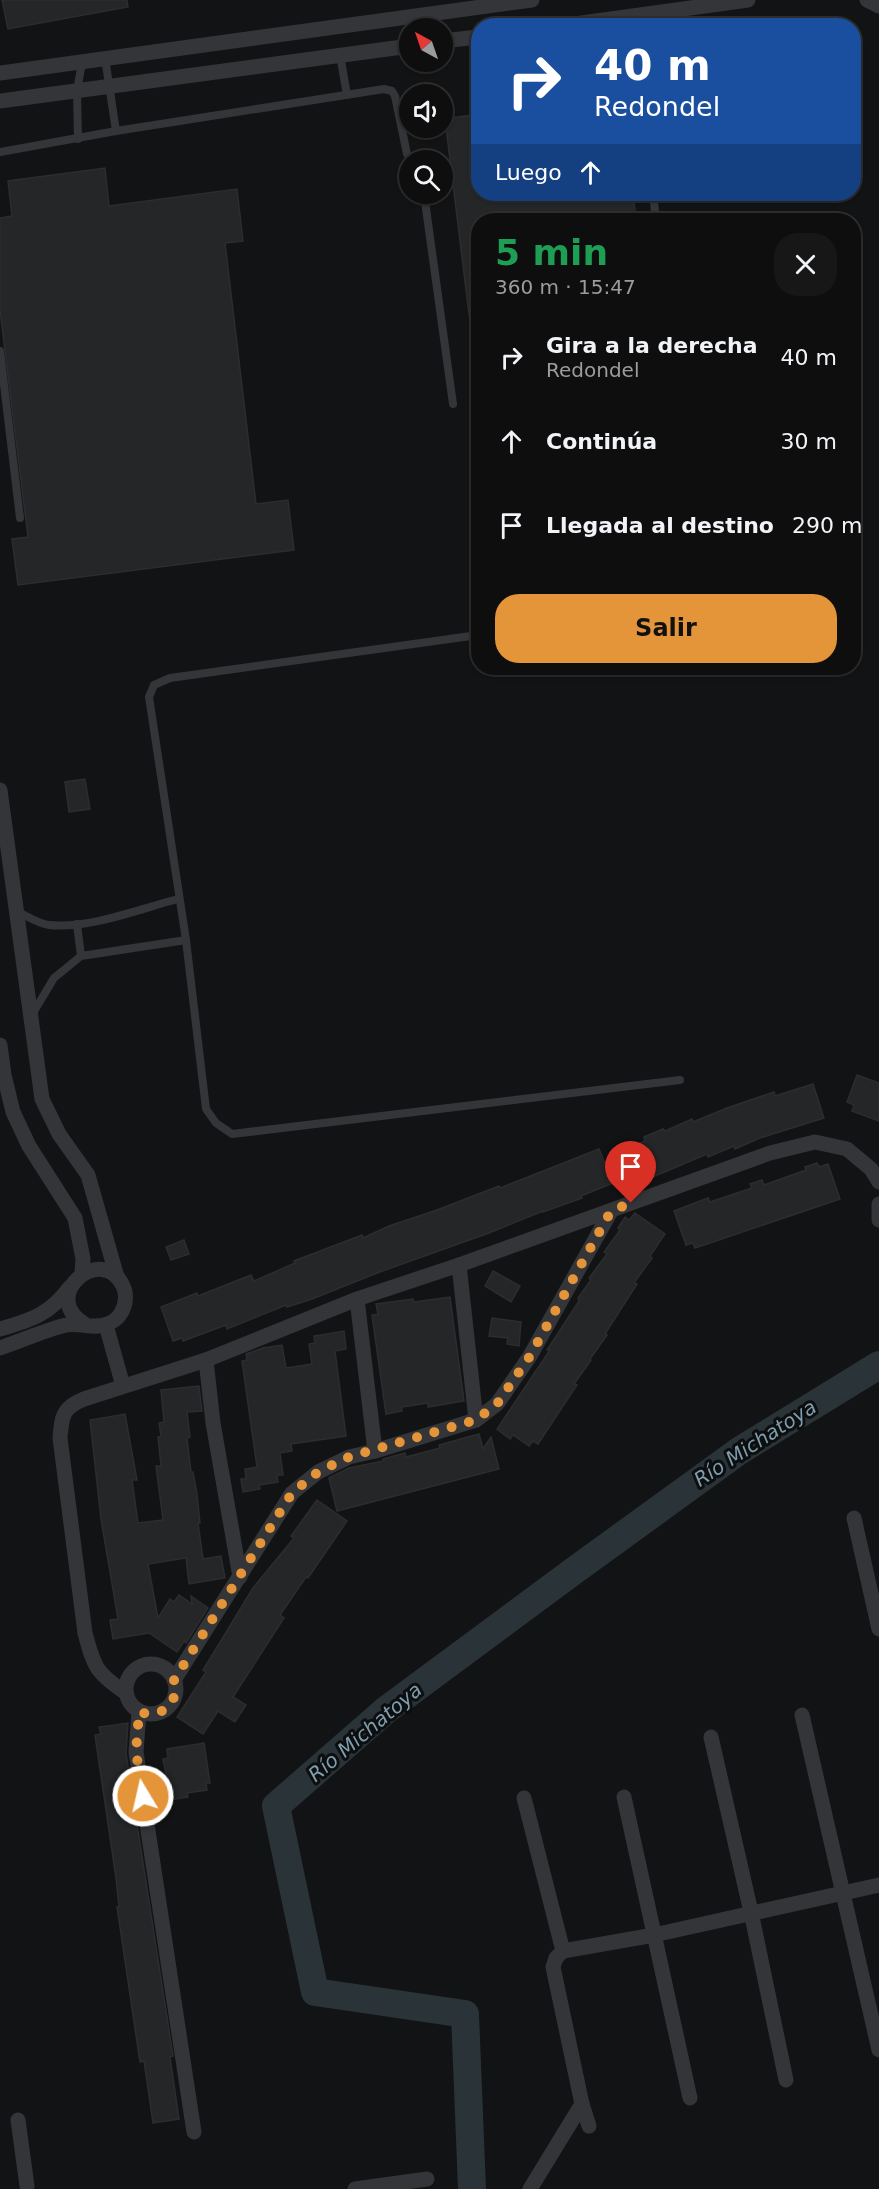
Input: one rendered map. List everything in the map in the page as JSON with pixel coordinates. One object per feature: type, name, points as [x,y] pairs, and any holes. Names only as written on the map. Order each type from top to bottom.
[{"type":"street","points":[[0,73],[532,0]]},
{"type":"street","points":[[614,18],[748,0]]},
{"type":"street","points":[[867,0],[879,6]]},
{"type":"street","points":[[453,39],[471,37]]},
{"type":"street","points":[[0,101],[399,47]]},
{"type":"street","points":[[0,790],[42,1099],[59,1134],[88,1175],[117,1277],[123,1285],[125,1295],[125,1304],[121,1313],[114,1321],[106,1325],[96,1327],[67,1325],[0,1348]]},
{"type":"street","points":[[0,1045],[13,1112],[29,1146],[75,1218],[83,1259],[82,1273],[58,1303],[41,1314],[0,1329]]},
{"type":"street","points":[[126,1692],[105,1678],[92,1659],[85,1633],[60,1438],[62,1417],[70,1405],[206,1360],[357,1299],[459,1265],[770,1153],[815,1143],[847,1149],[871,1169],[879,1182]]},
{"type":"street","points":[[879,1204],[879,1220]]},
{"type":"street","points":[[174,1680],[292,1493],[318,1472],[349,1457],[476,1420],[497,1404],[530,1356],[611,1211]]},
{"type":"street","points":[[459,1265],[476,1420]]},
{"type":"street","points":[[82,1273],[100,1269],[117,1277]]},
{"type":"street","points":[[71,1286],[69,1305],[78,1320],[86,1325]]},
{"type":"street","points":[[357,1299],[375,1451]]},
{"type":"street","points":[[106,1325],[123,1386]]},
{"type":"street","points":[[206,1360],[213,1423],[240,1577]]},
{"type":"street","points":[[854,1518],[879,1629]]},
{"type":"street","points":[[149,1664],[164,1668],[174,1680],[175,1695],[168,1708],[154,1714],[139,1712],[128,1700],[126,1692],[129,1677],[134,1670],[149,1664]]},
{"type":"street","points":[[139,1712],[136,1752],[194,2132]]},
{"type":"street","points":[[802,1715],[879,2050]]},
{"type":"street","points":[[711,1737],[786,2080]]},
{"type":"street","points":[[624,1797],[690,2098]]},
{"type":"street","points":[[524,1798],[563,1950]]},
{"type":"street","points":[[589,2126],[582,2104],[553,1967],[556,1958],[563,1950],[654,1935],[879,1885]]},
{"type":"street","points":[[530,2188],[582,2104]]},
{"type":"street","points":[[18,2120],[26,2188]]},
{"type":"street","points":[[355,2189],[427,2179]]},
{"type":"lane","points":[[340,55],[347,95]]},
{"type":"lane","points":[[105,58],[116,131]]},
{"type":"lane","points":[[78,139],[76,91],[82,62]]},
{"type":"lane","points":[[0,152],[116,131],[384,89],[392,91],[395,96],[406,150]]},
{"type":"lane","points":[[425,204],[453,404]]},
{"type":"lane","points":[[0,351],[20,518]]},
{"type":"lane","points":[[471,636],[170,678],[154,685],[149,697],[186,940],[206,1109],[216,1123],[232,1134],[680,1080]]},
{"type":"lane","points":[[18,912],[47,925],[77,924],[178,899]]},
{"type":"lane","points":[[77,924],[81,956]]},
{"type":"lane","points":[[31,1017],[54,978],[81,956],[186,940]]},
{"type":"building","points":[[2,0],[127,0],[128,7],[8,29]]},
{"type":"building","points":[[471,115],[471,201],[634,201],[635,213],[471,213],[470,322],[453,184],[453,150],[449,150],[447,138],[453,138],[453,118]]},
{"type":"building","points":[[105,168],[109,206],[237,189],[243,241],[225,243],[256,504],[288,500],[294,550],[18,585],[12,539],[28,537],[0,310],[0,218],[12,216],[8,181]]},
{"type":"building","points":[[85,779],[90,809],[69,812],[65,782]]},
{"type":"building","points":[[857,1075],[879,1083],[879,1121],[852,1111],[854,1105],[847,1102]]},
{"type":"building","points":[[813,1084],[824,1118],[760,1138],[735,1149],[734,1146],[708,1157],[707,1154],[648,1179],[642,1166],[646,1165],[638,1144],[645,1141],[644,1137],[692,1119],[693,1122],[774,1092],[775,1096]]},
{"type":"building","points":[[599,1149],[613,1183],[581,1196],[582,1198],[312,1299],[287,1307],[286,1305],[227,1329],[226,1325],[183,1341],[182,1338],[173,1341],[161,1307],[197,1293],[198,1296],[251,1275],[254,1281],[295,1263],[294,1261],[362,1235],[363,1238],[389,1226],[499,1186],[500,1188]]},
{"type":"building","points":[[817,1163],[819,1167],[828,1164],[840,1199],[695,1248],[693,1243],[686,1245],[674,1211],[708,1198],[710,1202],[752,1188],[750,1184],[762,1180],[764,1185],[806,1170],[805,1167]]},
{"type":"building","points":[[635,1213],[665,1234],[650,1256],[652,1258],[634,1283],[637,1284],[605,1334],[607,1335],[574,1384],[577,1385],[538,1444],[533,1441],[529,1446],[513,1435],[510,1439],[497,1429],[550,1350],[547,1350],[579,1301],[578,1298],[591,1280],[589,1278],[607,1254],[604,1252],[620,1230],[618,1228],[625,1217],[629,1220]]},
{"type":"building","points":[[184,1240],[189,1254],[171,1260],[166,1247]]},
{"type":"building","points":[[493,1271],[520,1286],[511,1302],[485,1286]]},
{"type":"building","points":[[450,1297],[464,1401],[428,1407],[428,1403],[402,1407],[402,1411],[386,1414],[372,1315],[378,1314],[376,1304]]},
{"type":"building","points":[[492,1318],[521,1322],[519,1346],[507,1344],[508,1338],[489,1336]]},
{"type":"building","points":[[344,1331],[346,1349],[335,1351],[346,1436],[291,1444],[292,1451],[280,1453],[283,1475],[277,1475],[278,1482],[259,1485],[260,1489],[243,1492],[241,1479],[246,1479],[245,1469],[257,1467],[242,1361],[247,1360],[246,1354],[282,1345],[286,1368],[312,1364],[309,1344],[315,1343],[314,1336]]},
{"type":"building","points":[[199,1386],[202,1411],[187,1412],[191,1472],[193,1472],[197,1494],[203,1559],[221,1556],[225,1578],[189,1584],[186,1558],[148,1564],[158,1618],[170,1599],[174,1602],[179,1595],[192,1604],[191,1596],[208,1608],[186,1643],[184,1641],[177,1652],[149,1633],[113,1639],[110,1620],[118,1619],[101,1519],[90,1420],[125,1414],[137,1480],[132,1480],[138,1523],[163,1520],[156,1466],[161,1466],[158,1437],[161,1436],[159,1423],[164,1422],[161,1390]]},
{"type":"building","points":[[479,1434],[483,1449],[491,1437],[499,1469],[337,1511],[329,1478],[349,1468],[383,1461],[383,1459],[405,1453],[406,1457]]},
{"type":"building","points":[[317,1500],[347,1521],[280,1615],[284,1618],[233,1697],[246,1705],[235,1722],[218,1711],[203,1734],[177,1717],[206,1672],[203,1670],[253,1588],[294,1538],[291,1536]]},
{"type":"building","points":[[128,1723],[126,1753],[173,2056],[170,2057],[179,2119],[153,2123],[144,2061],[140,2062],[95,1735],[101,1734],[99,1727]]},
{"type":"building","points":[[204,1743],[210,1783],[206,1783],[207,1790],[187,1793],[188,1797],[171,1800],[163,1759],[168,1758],[167,1749]]},
{"type":"waterway","name":"Río Michatoya","points":[[472,2189],[465,2014],[315,1992],[276,1806],[386,1710],[575,1570],[739,1451],[879,1365]]},
{"type":"route","points":[[143,1796],[136,1752],[139,1712],[154,1714],[168,1708],[175,1695],[174,1680],[292,1493],[318,1472],[349,1457],[476,1420],[497,1404],[530,1356],[611,1211],[631,1203]]}]
